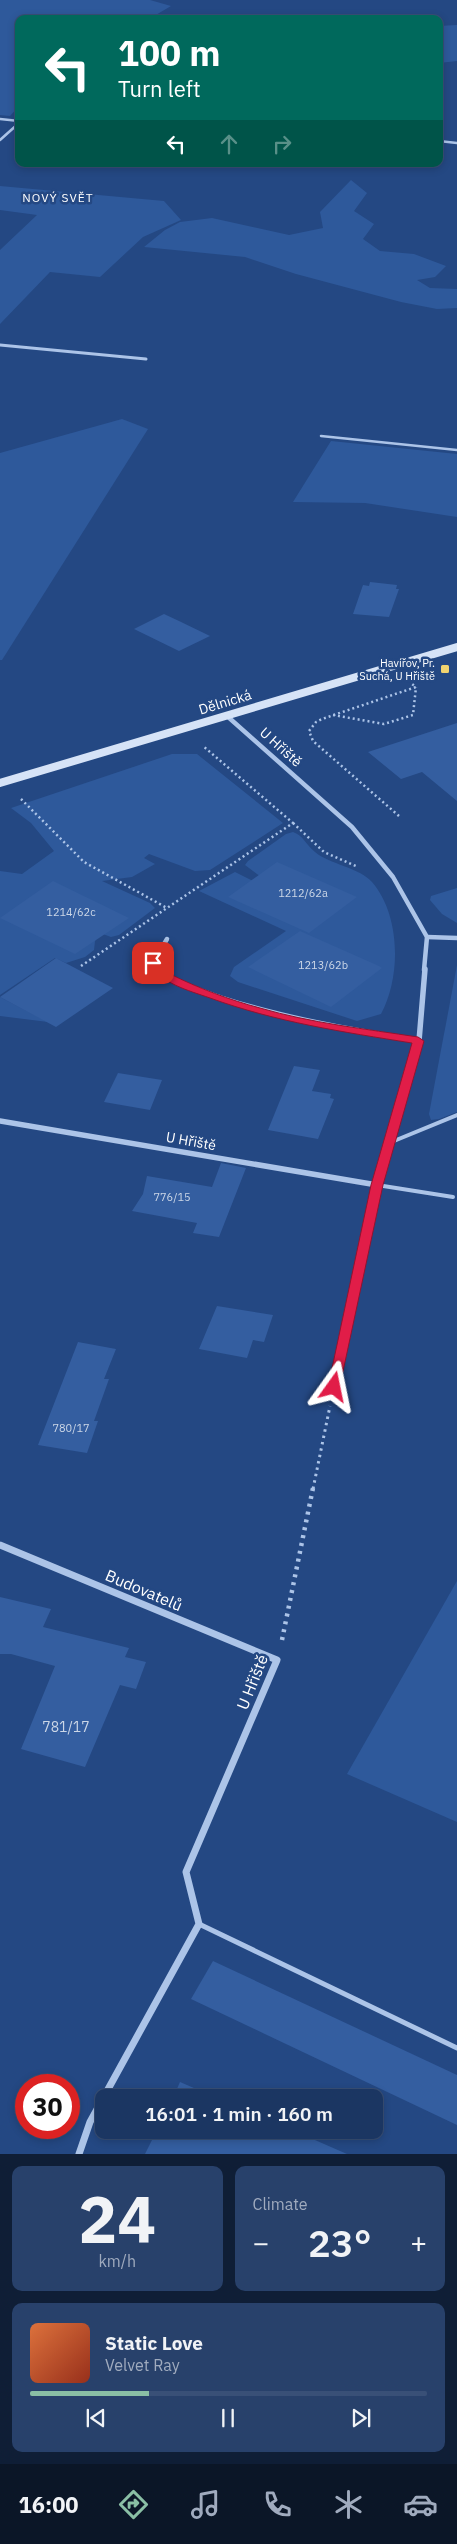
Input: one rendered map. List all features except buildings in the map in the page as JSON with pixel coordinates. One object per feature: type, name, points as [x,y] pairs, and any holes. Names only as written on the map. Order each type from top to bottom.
[{"type":"street","points":[[0,119],[15,121]]},
{"type":"street","points":[[0,140],[15,126]]},
{"type":"street","points":[[443,142],[457,143]]},
{"type":"street","points":[[0,345],[146,360]]},
{"type":"street","name":"Dělnická","points":[[2,782],[457,646]]},
{"type":"street","name":"U Hřiště","points":[[227,716],[352,827],[397,884],[427,937]]},
{"type":"street","points":[[334,1387],[377,1185],[418,1041],[427,937],[457,938]]},
{"type":"street","points":[[167,939],[153,963],[163,975],[183,985],[257,1011],[326,1026],[418,1041]]},
{"type":"street","name":"U Hřiště","points":[[0,1122],[377,1185]]},
{"type":"street","name":"Budovatelů","points":[[0,1545],[277,1660]]},
{"type":"street","name":"U Hřiště","points":[[199,1924],[186,1872],[277,1660]]},
{"type":"street","points":[[79,2154],[90,2122],[199,1924]]},
{"type":"lane","points":[[321,436],[457,450]]},
{"type":"lane","points":[[389,1143],[457,1115]]},
{"type":"lane","points":[[377,1185],[453,1197]]},
{"type":"lane","points":[[199,1924],[457,2048]]},
{"type":"path","points":[[393,666],[416,687]]},
{"type":"path","points":[[399,816],[313,741],[309,731],[312,726],[332,715],[416,687]]},
{"type":"path","points":[[332,715],[384,724],[413,715],[416,687]]},
{"type":"path","points":[[182,729],[293,823],[324,852],[397,884]]},
{"type":"path","points":[[2,782],[84,862],[167,908]]},
{"type":"path","points":[[81,966],[293,823]]},
{"type":"path","name":"U Hřiště","points":[[277,1660],[334,1387]]},
{"type":"shaded area","points":[[0,0],[150,0],[171,6],[156,15],[15,15],[15,110],[10,116],[0,115]]},
{"type":"shaded area","points":[[457,25],[457,61],[443,63],[443,26]]},
{"type":"shaded area","points":[[351,180],[367,193],[354,211],[374,224],[363,239],[380,251],[414,254],[446,266],[435,277],[417,280],[430,288],[457,289],[457,308],[437,309],[401,302],[296,274],[245,257],[144,247],[165,230],[180,222],[212,218],[289,235],[323,228],[320,212]]},
{"type":"shaded area","points":[[0,186],[164,201],[181,220],[143,237],[100,277],[50,272],[0,324],[0,250],[37,215],[0,210]]},
{"type":"shaded area","points":[[122,419],[148,429],[2,660],[0,660],[0,453]]},
{"type":"shaded area","points":[[331,441],[457,454],[457,517],[365,503],[293,502]]},
{"type":"shaded area","points":[[172,754],[197,754],[283,823],[210,870],[195,871],[149,854],[144,858],[155,864],[132,877],[102,881],[150,903],[155,908],[119,935],[111,937],[100,933],[95,941],[94,950],[85,957],[66,963],[55,958],[0,995],[0,871],[22,874],[54,851],[31,823],[11,808]]},
{"type":"shaded area","points":[[293,832],[300,836],[321,856],[367,877],[382,896],[393,929],[395,965],[388,999],[381,1014],[357,1021],[238,982],[230,976],[234,967],[286,931],[199,891],[235,872],[255,882],[261,877],[245,865],[248,861],[286,834]]},
{"type":"shaded area","points":[[457,888],[457,923],[442,914],[430,900],[431,896]]},
{"type":"shaded area","points":[[457,965],[457,1112],[431,1120],[429,1114]]},
{"type":"shaded area","points":[[0,997],[48,1022],[0,1016]]},
{"type":"shaded area","points":[[457,1581],[457,1822],[347,1774]]},
{"type":"place","name":"Havířov, Pr. Suchá, U Hřiště","points":[[445,669]]},
{"type":"district","name":"NOVÝ SVĚT","points":[[58,198]]},
{"type":"route","points":[[153,963],[163,975],[183,985],[257,1011],[326,1026],[418,1041],[377,1185],[334,1387]]}]
